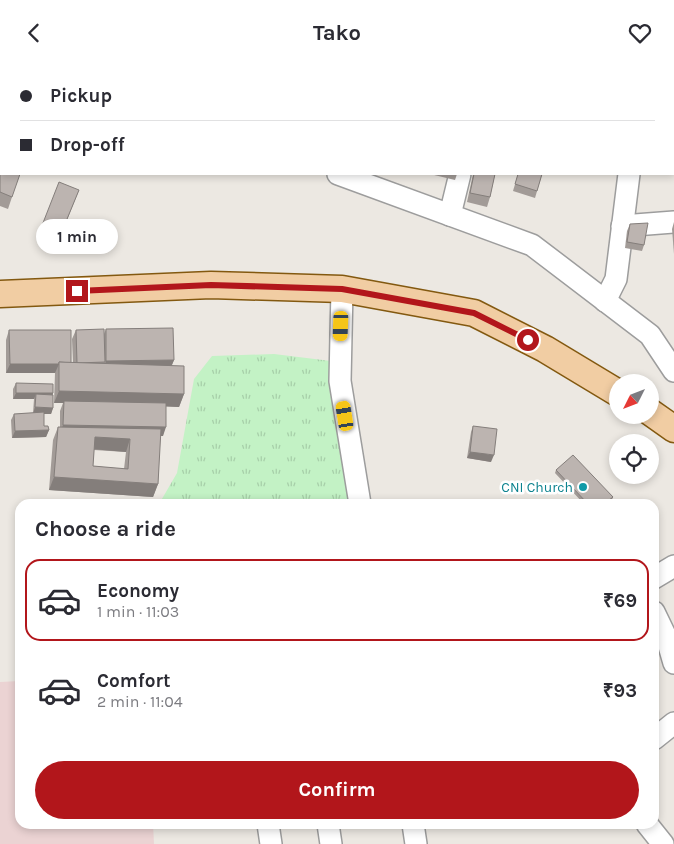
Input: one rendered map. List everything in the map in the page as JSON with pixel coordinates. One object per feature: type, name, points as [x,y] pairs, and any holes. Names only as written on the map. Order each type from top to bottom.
[{"type":"main road","points":[[0,294],[211,285],[342,289],[474,313],[545,349],[609,388]]},
{"type":"main road","points":[[659,418],[674,429]]},
{"type":"street","points":[[341,175],[532,245],[650,335],[674,371]]},
{"type":"street","points":[[450,215],[460,175]]},
{"type":"street","points":[[605,301],[616,279],[629,175]]},
{"type":"street","points":[[622,226],[674,221]]},
{"type":"street","points":[[342,289],[340,381],[359,499]]},
{"type":"street","points":[[659,575],[674,567]]},
{"type":"street","points":[[659,622],[667,639],[674,663]]},
{"type":"street","points":[[659,735],[674,723]]},
{"type":"street","points":[[269,829],[271,844]]},
{"type":"street","points":[[329,829],[331,844]]},
{"type":"street","points":[[414,829],[416,844]]},
{"type":"street","points":[[651,829],[662,844]]},
{"type":"shaded area","points":[[15,681],[15,829],[153,829],[154,844],[0,844],[0,682]]},
{"type":"green space","points":[[274,354],[339,362],[356,499],[162,499],[177,473],[194,379],[212,356]]},
{"type":"building","points":[[0,175],[20,175],[12,197],[0,192]]},
{"type":"building","points":[[474,175],[495,175],[490,197],[470,193]]},
{"type":"building","points":[[518,175],[542,175],[537,191],[515,184]]},
{"type":"building","points":[[59,182],[79,190],[60,236],[41,228]]},
{"type":"building","points":[[648,223],[644,245],[627,242],[630,224]]},
{"type":"building","points":[[173,328],[174,360],[106,361],[106,329]]},
{"type":"building","points":[[104,329],[105,362],[77,363],[76,330]]},
{"type":"building","points":[[9,330],[71,330],[71,363],[10,364]]},
{"type":"building","points":[[59,362],[184,366],[184,394],[59,391]]},
{"type":"building","points":[[16,383],[53,384],[53,393],[16,393]]},
{"type":"building","points":[[36,394],[53,395],[53,408],[35,407]]},
{"type":"building","points":[[64,401],[166,403],[166,427],[63,425]]},
{"type":"building","points":[[44,412],[44,426],[48,426],[49,430],[15,431],[14,414]]},
{"type":"building","points":[[473,426],[497,429],[494,455],[470,452]]},
{"type":"building","points":[[58,427],[161,429],[158,484],[54,477]],"holes":[[[95,437],[130,439],[128,469],[93,466]]]},
{"type":"building","name":"CNI Church","points":[[573,455],[613,497],[610,499],[583,499],[556,470]]},
{"type":"place","name":"CNI Church","points":[[583,487]]},
{"type":"route","points":[[77,291],[211,285],[342,289],[474,313],[528,340]]}]
